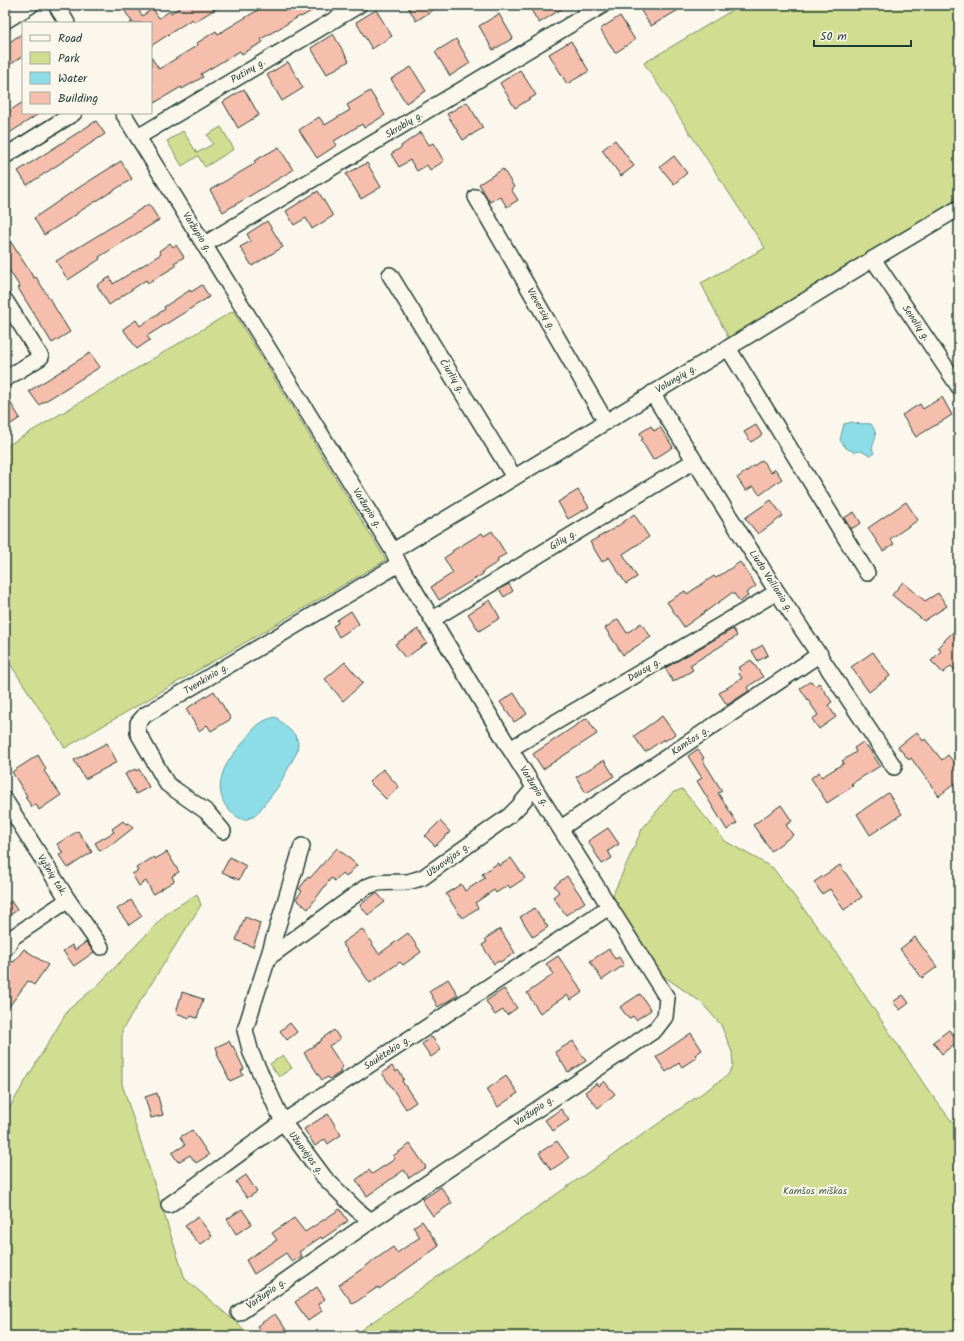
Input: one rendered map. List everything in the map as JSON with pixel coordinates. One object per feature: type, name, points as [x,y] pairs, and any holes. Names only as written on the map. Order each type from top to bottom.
[{"type":"street","points":[[5,21],[31,5]]},
{"type":"street","points":[[56,5],[66,22]]},
{"type":"street","name":"Putinų g.","points":[[138,137],[359,5]]},
{"type":"street","name":"Skroblų g.","points":[[205,244],[603,5]]},
{"type":"street","points":[[5,156],[72,114]]},
{"type":"street","name":"Varžupio g.","points":[[124,114],[205,244],[396,557],[510,749],[561,828],[666,998],[665,1017],[655,1030],[371,1220],[240,1313]]},
{"type":"street","name":"Vieversių g.","points":[[476,197],[606,422]]},
{"type":"street","name":"Volungių g.","points":[[396,557],[514,477],[959,208]]},
{"type":"street","name":"Senolių g.","points":[[873,259],[959,387]]},
{"type":"street","name":"Čiurlių g.","points":[[390,275],[514,477]]},
{"type":"street","points":[[5,300],[41,357],[5,380]]},
{"type":"street","points":[[728,348],[867,574]]},
{"type":"street","name":"Liudo Vailionio g.","points":[[652,394],[777,592],[820,654],[894,767]]},
{"type":"street","name":"Gilių g.","points":[[433,619],[694,461]]},
{"type":"street","name":"Tvenkinio g.","points":[[223,832],[207,812],[167,784],[138,733],[138,723],[145,715],[396,557]]},
{"type":"street","name":"Dausų g.","points":[[510,749],[777,592]]},
{"type":"street","name":"Kamšos g.","points":[[561,828],[820,654]]},
{"type":"street","name":"Užuovėjos g.","points":[[268,958],[366,887],[374,883],[387,881],[407,882],[422,878],[509,816],[534,788]]},
{"type":"street","name":"Vyšnių tak.","points":[[5,800],[68,900],[101,947]]},
{"type":"street","name":"Užuovėjos g.","points":[[302,846],[245,1030],[251,1053],[282,1122],[324,1177],[356,1209],[371,1220]]},
{"type":"street","points":[[5,949],[13,938],[68,900]]},
{"type":"street","name":"Saulėtekio g.","points":[[169,1205],[282,1122],[609,907]]},
{"type":"green space","points":[[741,5],[959,5],[959,201],[730,341],[701,283],[765,248],[644,63]]},
{"type":"green space","points":[[221,127],[234,149],[205,167],[198,156],[182,166],[167,141],[183,131],[197,153],[213,144],[207,135]]},
{"type":"green space","points":[[233,311],[386,560],[65,748],[5,656],[5,447]]},
{"type":"green space","name":"Kamšos miškas","points":[[682,789],[725,841],[773,868],[833,948],[928,1090],[959,1131],[959,1336],[352,1336],[727,1076],[733,1066],[732,1052],[721,1025],[701,1002],[656,971],[611,899],[642,829],[672,793]]},
{"type":"green space","points":[[197,894],[201,905],[122,1030],[122,1084],[185,1279],[252,1336],[5,1336],[5,1115],[68,1010],[98,985],[168,912]]},
{"type":"green space","points":[[283,1055],[292,1068],[279,1077],[270,1064]]},
{"type":"water","points":[[852,422],[859,424],[871,424],[875,430],[876,436],[872,448],[874,453],[870,456],[861,451],[854,452],[846,448],[840,440],[844,424]]},
{"type":"water","points":[[276,717],[295,735],[298,742],[297,752],[278,787],[255,816],[244,820],[236,816],[224,803],[220,788],[221,779],[231,758],[248,736],[264,721]]},
{"type":"building","points":[[121,5],[136,5],[142,16],[151,10],[151,6],[159,18],[184,5],[222,5],[194,22],[192,19],[152,45],[152,22],[132,22]]},
{"type":"building","points":[[255,5],[322,5],[261,39],[263,42],[242,54],[240,51],[201,74],[203,77],[182,89],[181,87],[152,104],[152,58],[159,69],[198,45],[197,43],[216,31],[218,34],[258,10]]},
{"type":"building","points":[[407,5],[441,5],[416,21]]},
{"type":"building","points":[[528,5],[568,5],[539,23]]},
{"type":"building","points":[[651,5],[687,5],[651,26],[641,11]]},
{"type":"building","points":[[376,10],[392,36],[372,49],[356,22]]},
{"type":"building","points":[[499,14],[513,38],[493,50],[479,26]]},
{"type":"building","points":[[620,16],[635,40],[615,53],[600,29]]},
{"type":"building","points":[[22,34],[22,57],[5,68],[5,45]]},
{"type":"building","points":[[333,34],[349,61],[327,74],[311,48]]},
{"type":"building","points":[[456,39],[470,63],[450,76],[435,52]]},
{"type":"building","points":[[571,41],[589,71],[567,84],[549,54]]},
{"type":"building","points":[[288,62],[303,88],[282,101],[267,75]]},
{"type":"building","points":[[411,67],[426,91],[406,103],[391,79]]},
{"type":"building","points":[[520,70],[536,95],[515,108],[500,83]]},
{"type":"building","points":[[244,89],[259,115],[238,128],[223,102]]},
{"type":"building","points":[[370,91],[385,115],[364,128],[362,124],[334,141],[337,145],[317,158],[299,130],[319,117],[325,125],[350,110],[347,105]]},
{"type":"building","points":[[467,102],[483,128],[463,140],[447,114]]},
{"type":"building","points":[[22,103],[22,114],[38,114],[5,136],[5,114]]},
{"type":"building","points":[[96,121],[105,134],[27,185],[18,171]]},
{"type":"building","points":[[421,132],[429,145],[433,143],[444,161],[430,170],[427,165],[417,171],[410,160],[399,167],[391,154]]},
{"type":"building","points":[[615,140],[634,166],[621,176],[602,150]]},
{"type":"building","points":[[279,147],[293,170],[223,212],[210,190],[256,163],[254,161]]},
{"type":"building","points":[[674,156],[687,173],[674,184],[660,167]]},
{"type":"building","points":[[121,161],[132,179],[44,235],[34,218]]},
{"type":"building","points":[[367,163],[381,187],[361,199],[346,174]]},
{"type":"building","points":[[503,169],[514,187],[511,189],[518,200],[507,207],[500,196],[490,202],[479,184]]},
{"type":"building","points":[[318,191],[333,216],[312,229],[306,218],[294,225],[286,211]]},
{"type":"building","points":[[149,204],[159,220],[99,257],[100,259],[68,280],[56,261]]},
{"type":"building","points":[[267,221],[283,247],[252,266],[240,247],[251,241],[247,234]]},
{"type":"building","points":[[5,233],[34,278],[36,277],[70,332],[52,343],[5,264]]},
{"type":"building","points":[[170,243],[173,247],[176,245],[184,257],[174,263],[176,266],[148,283],[146,280],[109,305],[97,285],[110,277],[113,284],[161,254],[159,251]]},
{"type":"building","points":[[202,285],[209,297],[147,336],[150,340],[137,349],[123,329],[136,320],[140,326],[165,309],[164,307],[190,290],[191,292]]},
{"type":"building","points":[[90,353],[100,367],[39,405],[29,391]]},
{"type":"building","points":[[5,394],[20,418],[5,428]]},
{"type":"building","points":[[942,397],[952,415],[916,437],[902,415],[920,404],[923,409]]},
{"type":"building","points":[[756,425],[762,435],[751,442],[744,432]]},
{"type":"building","points":[[651,426],[654,431],[660,427],[673,447],[653,460],[641,440],[643,439],[640,433]]},
{"type":"building","points":[[762,460],[771,473],[775,469],[782,479],[760,495],[753,486],[746,491],[737,478]]},
{"type":"building","points":[[578,490],[589,507],[568,519],[558,502]]},
{"type":"building","points":[[771,500],[783,516],[758,534],[745,518]]},
{"type":"building","points":[[906,502],[918,520],[890,539],[894,544],[883,551],[868,528]]},
{"type":"building","points":[[854,512],[861,523],[851,529],[844,518]]},
{"type":"building","points":[[634,514],[649,537],[623,554],[637,577],[626,584],[609,557],[602,562],[590,542],[618,526]]},
{"type":"building","points":[[492,531],[506,554],[497,559],[498,562],[482,572],[483,574],[439,600],[431,587],[453,573],[444,558],[453,552],[452,551],[482,533],[484,536]]},
{"type":"building","points":[[740,562],[756,586],[746,593],[748,596],[740,602],[733,592],[684,627],[667,602],[685,591],[687,594],[714,576],[716,578]]},
{"type":"building","points":[[903,582],[925,601],[938,593],[947,606],[924,621],[892,595]]},
{"type":"building","points":[[509,584],[513,591],[504,597],[499,589]]},
{"type":"building","points":[[490,600],[500,618],[479,631],[468,614]]},
{"type":"building","points":[[351,611],[359,624],[339,637],[333,626],[338,623],[337,620]]},
{"type":"building","points":[[618,619],[627,633],[641,623],[651,637],[623,655],[605,628]]},
{"type":"building","points":[[959,626],[959,674],[951,666],[943,673],[931,661],[941,651],[938,647]]},
{"type":"building","points":[[418,629],[427,643],[405,658],[395,644]]},
{"type":"building","points":[[733,629],[737,636],[690,665],[693,670],[673,682],[665,668]]},
{"type":"building","points":[[763,645],[768,655],[758,661],[752,651]]},
{"type":"building","points":[[873,652],[890,676],[869,692],[851,667]]},
{"type":"building","points":[[751,660],[763,677],[747,687],[749,691],[727,705],[719,693],[742,678],[739,674],[741,672],[738,668]]},
{"type":"building","points":[[345,662],[363,683],[343,701],[325,679]]},
{"type":"building","points":[[811,681],[815,686],[819,683],[832,702],[828,705],[836,717],[819,729],[812,719],[818,715],[800,688]]},
{"type":"building","points":[[214,691],[231,719],[211,731],[207,725],[199,731],[186,709]]},
{"type":"building","points":[[514,693],[527,714],[514,722],[500,702]]},
{"type":"building","points":[[662,716],[675,734],[665,741],[664,739],[645,752],[634,736]]},
{"type":"building","points":[[587,718],[597,734],[543,769],[533,754]]},
{"type":"building","points":[[917,732],[923,741],[925,739],[942,760],[948,755],[959,769],[959,780],[939,796],[911,758],[909,760],[898,747]]},
{"type":"building","points":[[863,742],[880,766],[851,784],[853,786],[827,803],[811,778],[819,772],[822,777],[844,763],[842,761],[856,752],[854,748]]},
{"type":"building","points":[[107,743],[117,762],[85,779],[74,760]]},
{"type":"building","points":[[698,749],[704,758],[702,759],[722,791],[718,793],[737,823],[727,830],[697,781],[702,778],[688,756]]},
{"type":"building","points":[[38,755],[46,769],[44,771],[61,795],[39,810],[36,804],[32,807],[12,772]]},
{"type":"building","points":[[604,760],[614,776],[586,793],[576,777]]},
{"type":"building","points":[[135,769],[136,771],[139,769],[149,787],[136,794],[125,774]]},
{"type":"building","points":[[383,769],[399,787],[386,799],[369,782]]},
{"type":"building","points":[[888,793],[902,814],[870,835],[857,814]]},
{"type":"building","points":[[781,805],[792,821],[786,825],[793,835],[771,851],[753,825]]},
{"type":"building","points":[[123,821],[126,824],[129,823],[133,828],[114,843],[100,851],[95,843],[114,832],[112,829]]},
{"type":"building","points":[[440,821],[450,832],[435,846],[425,836]]},
{"type":"building","points":[[608,828],[619,844],[608,851],[612,858],[602,864],[588,841]]},
{"type":"building","points":[[78,831],[92,852],[68,868],[59,855],[63,853],[57,844]]},
{"type":"building","points":[[337,848],[357,865],[346,877],[342,873],[335,881],[331,878],[308,909],[296,899],[302,891],[299,889],[308,877],[310,878]]},
{"type":"building","points":[[167,852],[179,872],[172,876],[174,881],[153,894],[146,881],[139,886],[132,874],[138,871],[136,868],[154,857],[155,859]]},
{"type":"building","points":[[230,857],[246,866],[239,880],[222,872]]},
{"type":"building","points":[[511,858],[525,878],[510,888],[508,885],[496,893],[494,890],[475,903],[478,908],[462,918],[446,894],[461,884],[465,891],[485,878],[482,874],[498,863],[499,866]]},
{"type":"building","points":[[840,865],[862,897],[844,910],[830,889],[822,894],[814,882]]},
{"type":"building","points":[[567,876],[585,902],[566,915],[553,897],[559,892],[554,886]]},
{"type":"building","points":[[376,893],[385,902],[368,915],[360,905]]},
{"type":"building","points":[[131,900],[142,916],[129,925],[117,909]]},
{"type":"building","points":[[11,901],[17,910],[5,919],[5,906]]},
{"type":"building","points":[[534,908],[548,927],[533,937],[520,917]]},
{"type":"building","points":[[245,917],[260,923],[259,931],[253,947],[236,940]]},
{"type":"building","points":[[362,929],[379,954],[408,933],[421,952],[403,965],[400,962],[370,983],[342,943]]},
{"type":"building","points":[[500,929],[515,953],[494,964],[482,945],[487,942],[485,939]]},
{"type":"building","points":[[915,937],[937,967],[922,978],[900,949]]},
{"type":"building","points":[[86,942],[94,952],[74,966],[63,951],[72,945],[75,950]]},
{"type":"building","points":[[24,949],[48,965],[34,985],[28,981],[5,1012],[5,969],[11,961],[14,962]]},
{"type":"building","points":[[609,949],[615,959],[619,957],[624,965],[602,980],[590,961]]},
{"type":"building","points":[[558,956],[583,992],[571,1000],[567,995],[540,1013],[527,993],[554,974],[546,964]]},
{"type":"building","points":[[448,979],[458,995],[438,1007],[429,991]]},
{"type":"building","points":[[504,989],[517,1008],[507,1015],[503,1010],[495,1015],[486,1001]]},
{"type":"building","points":[[182,992],[203,999],[197,1018],[191,1016],[190,1018],[176,1013]]},
{"type":"building","points":[[640,994],[651,1010],[636,1020],[633,1016],[629,1019],[620,1007]]},
{"type":"building","points":[[903,995],[909,1003],[900,1010],[893,1002]]},
{"type":"building","points":[[290,1023],[297,1032],[287,1040],[280,1031]]},
{"type":"building","points":[[334,1030],[340,1039],[329,1046],[343,1067],[339,1070],[341,1072],[330,1079],[328,1077],[322,1080],[304,1053]]},
{"type":"building","points":[[949,1030],[958,1041],[942,1054],[933,1042]]},
{"type":"building","points":[[691,1033],[702,1050],[695,1055],[697,1057],[682,1067],[679,1063],[666,1072],[656,1057]]},
{"type":"building","points":[[432,1037],[441,1050],[431,1057],[422,1044]]},
{"type":"building","points":[[229,1041],[244,1069],[241,1071],[243,1075],[230,1081],[217,1054],[216,1047]]},
{"type":"building","points":[[573,1041],[586,1061],[568,1072],[555,1052]]},
{"type":"building","points":[[392,1066],[396,1072],[398,1070],[404,1079],[402,1081],[416,1102],[406,1109],[382,1073]]},
{"type":"building","points":[[506,1076],[518,1093],[498,1107],[486,1090]]},
{"type":"building","points":[[604,1081],[615,1094],[598,1108],[585,1092],[597,1083],[599,1086]]},
{"type":"building","points":[[157,1093],[163,1115],[151,1118],[145,1097]]},
{"type":"building","points":[[561,1109],[569,1120],[553,1131],[545,1120]]},
{"type":"building","points":[[328,1114],[341,1135],[328,1144],[325,1139],[315,1146],[304,1129]]},
{"type":"building","points":[[192,1130],[209,1155],[196,1163],[190,1155],[178,1162],[172,1153],[185,1145],[180,1137]]},
{"type":"building","points":[[557,1141],[569,1158],[551,1170],[539,1153]]},
{"type":"building","points":[[410,1144],[426,1167],[409,1178],[404,1170],[367,1196],[356,1180],[369,1170],[372,1174],[395,1159],[393,1156]]},
{"type":"building","points":[[246,1175],[257,1192],[247,1198],[236,1182]]},
{"type":"building","points":[[441,1187],[452,1203],[433,1216],[422,1200]]},
{"type":"building","points":[[242,1209],[252,1224],[236,1234],[227,1219]]},
{"type":"building","points":[[340,1209],[348,1221],[322,1239],[321,1237],[299,1252],[302,1256],[292,1262],[286,1253],[254,1274],[246,1260],[277,1240],[272,1233],[294,1218],[305,1232]]},
{"type":"building","points":[[198,1217],[212,1236],[200,1245],[185,1226]]},
{"type":"building","points":[[422,1221],[439,1246],[379,1289],[378,1287],[353,1304],[339,1285],[393,1247],[397,1253],[420,1237],[413,1227]]},
{"type":"building","points":[[317,1287],[325,1299],[318,1304],[322,1311],[308,1321],[295,1302]]},
{"type":"building","points":[[275,1314],[287,1331],[279,1336],[264,1336],[257,1326]]}]
